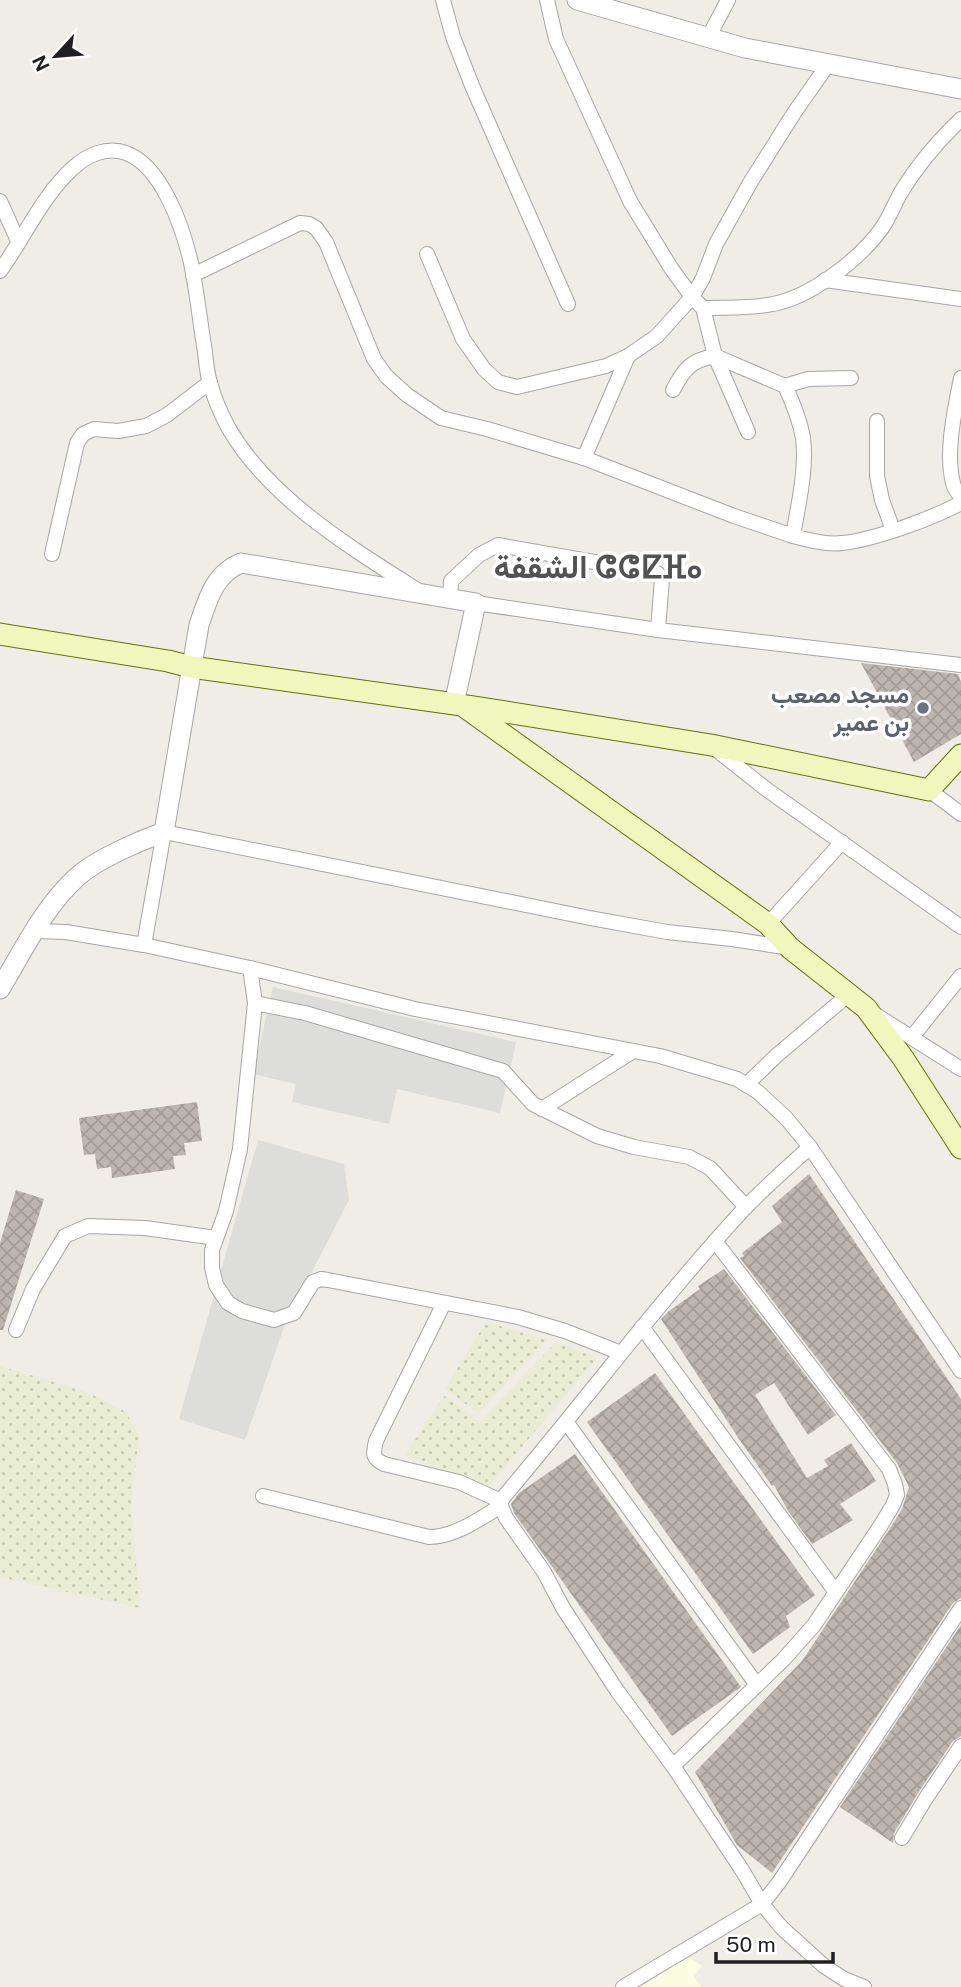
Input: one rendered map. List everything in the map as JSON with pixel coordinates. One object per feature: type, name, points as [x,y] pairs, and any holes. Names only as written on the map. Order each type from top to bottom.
[{"type":"main road","points":[[0,634],[191,667],[458,704],[711,745],[929,790],[961,755]]},
{"type":"main road","points":[[458,704],[768,924],[790,948],[866,1008],[903,1058],[961,1148]]},
{"type":"street","points":[[443,0],[453,37],[473,88],[568,304]]},
{"type":"street","points":[[547,0],[556,39],[630,201],[671,268],[703,308],[715,356],[747,432]]},
{"type":"street","points":[[577,0],[745,48],[961,89]]},
{"type":"street","points":[[708,38],[729,0]]},
{"type":"street","points":[[427,254],[463,339],[484,369],[498,382],[517,387],[606,366],[628,356],[657,336],[692,297],[703,278],[716,244],[750,183],[828,63]]},
{"type":"street","points":[[703,308],[775,304],[796,297],[825,280],[866,247],[883,227],[900,193],[926,153],[961,120]]},
{"type":"street","points":[[0,271],[58,184],[74,167],[86,158],[102,152],[121,151],[139,158],[155,176],[171,203],[191,262],[209,382],[226,423],[238,443],[252,463],[291,501],[345,543],[428,596]]},
{"type":"street","points":[[0,201],[18,241]]},
{"type":"street","points":[[193,275],[292,226],[309,224],[316,228],[326,242],[374,359],[386,376],[407,395],[441,418],[584,458],[793,537],[819,542],[842,543],[893,530],[961,503]]},
{"type":"street","points":[[825,280],[961,299]]},
{"type":"street","points":[[584,458],[628,356]]},
{"type":"street","points":[[673,390],[681,374],[690,365],[703,358],[715,356],[785,386],[808,379],[851,378]]},
{"type":"street","points":[[961,378],[953,423],[950,464],[953,486],[961,497]]},
{"type":"street","points":[[52,554],[77,443],[83,435],[94,429],[118,431],[146,426],[167,415],[209,382]]},
{"type":"street","points":[[785,386],[795,408],[803,439],[802,482],[793,537]]},
{"type":"street","points":[[877,421],[877,476],[893,530]]},
{"type":"street","points":[[450,599],[451,582],[479,555],[498,545],[657,573],[662,578],[658,630]]},
{"type":"street","points":[[144,945],[199,625],[209,595],[222,574],[241,563],[428,596],[658,630],[961,665]]},
{"type":"street","points":[[458,704],[475,603]]},
{"type":"street","points":[[711,745],[766,789],[961,927]]},
{"type":"street","points":[[929,790],[961,814]]},
{"type":"street","points":[[0,989],[60,894],[79,875],[139,841],[164,832],[590,918],[667,932],[790,948]]},
{"type":"street","points":[[768,924],[842,842]]},
{"type":"street","points":[[35,931],[66,932],[144,945],[415,1009],[660,1055],[737,1079],[758,1092],[786,1118],[810,1147],[961,1371]]},
{"type":"street","points":[[250,968],[255,1003],[240,1149],[226,1211],[212,1250],[216,1285],[228,1303],[242,1311],[274,1320],[282,1318],[294,1313],[313,1282],[321,1279],[519,1317],[565,1331],[621,1353]]},
{"type":"street","points":[[912,1037],[961,976]]},
{"type":"street","points":[[746,1085],[848,995]]},
{"type":"street","points":[[255,1003],[305,1013],[503,1071],[525,1097],[542,1109],[597,1136],[612,1142],[689,1157],[710,1168],[746,1207]]},
{"type":"street","points":[[866,1008],[961,1069]]},
{"type":"street","points":[[542,1109],[633,1051]]},
{"type":"street","points":[[263,1496],[429,1537],[453,1533],[501,1504],[642,1327],[715,1241],[746,1207],[810,1147]]},
{"type":"street","points":[[16,1330],[33,1289],[65,1236],[88,1226],[145,1228],[216,1238]]},
{"type":"street","points":[[673,1766],[784,1659],[814,1625],[887,1515],[897,1495],[889,1469],[715,1241]]},
{"type":"street","points":[[444,1303],[376,1441],[373,1454],[375,1459],[384,1464],[459,1482],[501,1504],[506,1518],[544,1572],[563,1608],[618,1692],[673,1766],[762,1904],[782,1928],[824,1966],[844,1979],[864,1987]]},
{"type":"street","points":[[642,1327],[835,1591]]},
{"type":"street","points":[[566,1423],[757,1685]]},
{"type":"street","points":[[624,1987],[762,1904],[799,1853],[961,1608]]},
{"type":"street","points":[[902,1838],[961,1746]]},
{"type":"shaded area","points":[[273,987],[516,1042],[500,1113],[397,1089],[389,1124],[292,1102],[296,1084],[253,1074]]},
{"type":"shaded area","points":[[258,1140],[344,1164],[349,1200],[285,1324],[245,1440],[179,1419]]},
{"type":"shaded area","points":[[486,1322],[547,1340],[478,1413],[445,1389]]},
{"type":"shaded area","points":[[556,1342],[597,1358],[487,1488],[405,1455],[444,1396],[480,1421]]},
{"type":"shaded area","points":[[0,1366],[87,1392],[126,1412],[139,1435],[131,1506],[140,1608],[0,1577]]},
{"type":"shaded area","points":[[687,1956],[702,1966],[694,1976],[701,1987],[641,1987]]},
{"type":"building","name":"مسجد مصعب بن عمير","points":[[861,663],[958,674],[961,682],[961,734],[914,762]]},
{"type":"building","points":[[197,1102],[202,1141],[184,1143],[186,1155],[173,1156],[175,1169],[112,1178],[111,1167],[97,1169],[95,1154],[84,1155],[79,1118]]},
{"type":"building","points":[[809,1174],[961,1399],[961,1598],[953,1603],[772,1873],[737,1845],[695,1772],[802,1661],[902,1509],[909,1487],[897,1463],[740,1258],[744,1256],[742,1253],[782,1222],[772,1206]]},
{"type":"building","points":[[16,1190],[44,1199],[3,1330],[0,1330],[0,1243]]},
{"type":"building","points":[[724,1269],[836,1415],[808,1435],[774,1383],[755,1395],[807,1478],[828,1466],[824,1460],[851,1443],[876,1481],[840,1504],[853,1520],[812,1544],[788,1511],[774,1485],[772,1486],[739,1439],[661,1319],[700,1289],[698,1286]]},
{"type":"building","points":[[655,1373],[815,1595],[786,1616],[790,1627],[753,1654],[587,1422]]},
{"type":"building","points":[[575,1454],[741,1687],[672,1736],[514,1513],[511,1504],[519,1493]]},
{"type":"building","points":[[961,1625],[961,1736],[953,1741],[918,1793],[894,1833],[893,1843],[840,1807]]},
{"type":"place","name":"مسجد مصعب بن عمير","points":[[923,708]]},
{"type":"district","name":"الشقفة ⵛⵛⵇⴼⴰ","points":[[598,566]]}]
